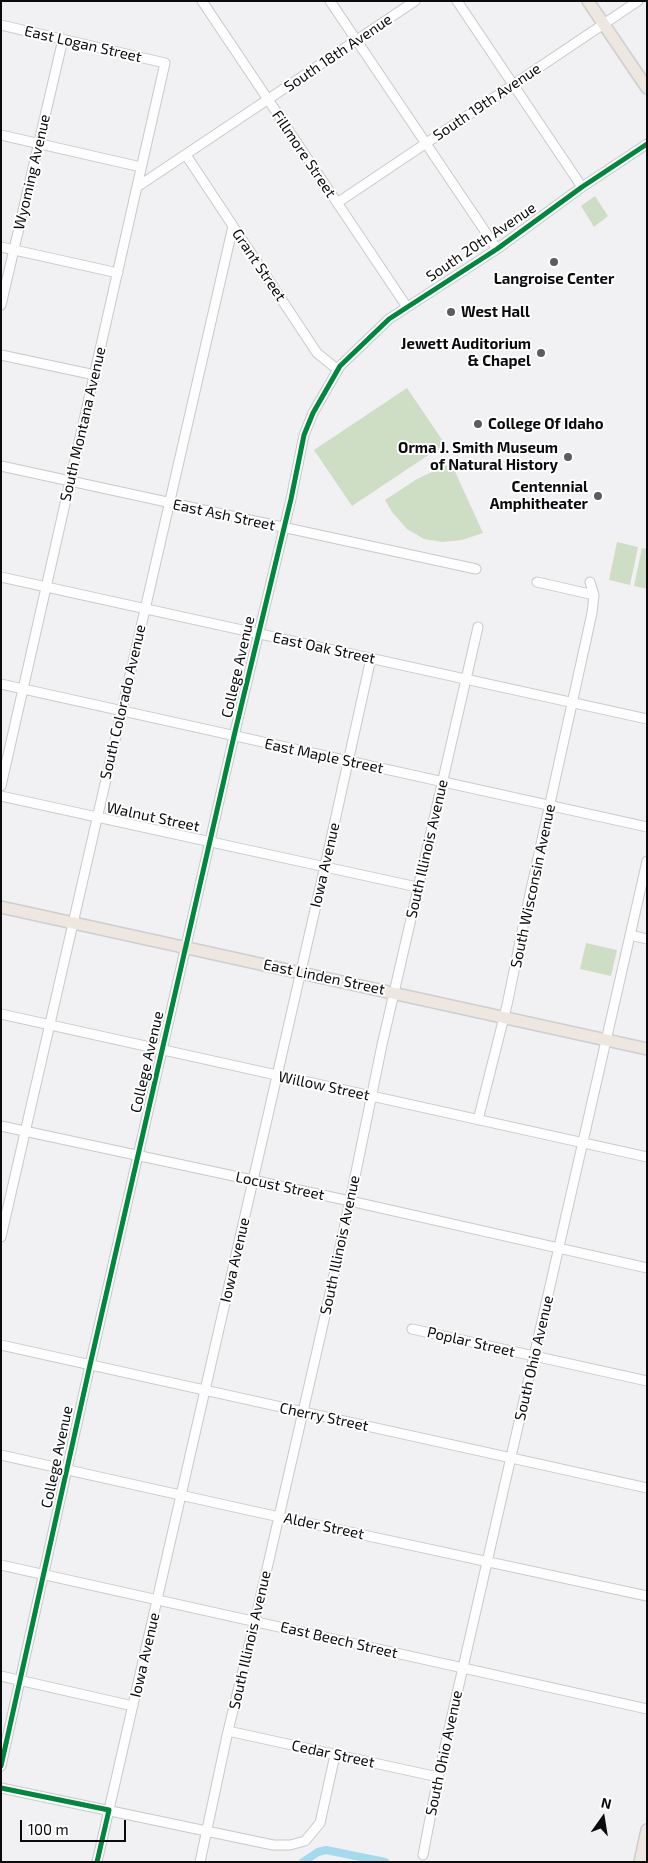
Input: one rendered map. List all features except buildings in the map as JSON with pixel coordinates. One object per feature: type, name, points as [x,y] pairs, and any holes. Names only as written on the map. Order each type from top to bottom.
[{"type":"main road","points":[[588,1],[647,88]]},
{"type":"main road","name":"East Linden Street","points":[[1,907],[647,1048]]},
{"type":"main road","points":[[640,1862],[647,1830]]},
{"type":"street","name":"Fillmore Street","points":[[202,1],[407,307]]},
{"type":"street","points":[[330,1],[497,249]]},
{"type":"street","name":"South 18th Avenue","points":[[137,187],[415,1]]},
{"type":"street","points":[[457,1],[582,187]]},
{"type":"street","name":"South 19th Avenue","points":[[337,203],[638,1]]},
{"type":"street","name":"East Logan Street","points":[[1,25],[165,63]]},
{"type":"street","name":"Wyoming Avenue","points":[[1,305],[63,39]]},
{"type":"street","name":"South Montana Avenue","points":[[1,786],[165,63]]},
{"type":"street","points":[[1,136],[142,168]]},
{"type":"street","name":"South 20th Avenue","points":[[338,370],[352,353],[389,319],[497,249],[582,187],[647,144]]},
{"type":"street","name":"Grant Street","points":[[186,155],[317,353],[338,370]]},
{"type":"street","name":"South Colorado Avenue","points":[[1,1237],[233,226]]},
{"type":"street","points":[[1,247],[118,273]]},
{"type":"street","points":[[1,355],[94,374]]},
{"type":"street","name":"College Avenue","points":[[1,1766],[90,1364],[304,435],[313,413],[338,370]]},
{"type":"street","name":"East Ash Street","points":[[1,466],[476,569]]},
{"type":"street","name":"East Oak Street","points":[[1,576],[647,719]]},
{"type":"street","points":[[537,582],[594,595],[590,582]]},
{"type":"street","name":"South Wisconsin Avenue","points":[[478,1120],[504,1017],[594,604],[594,595]]},
{"type":"street","name":"South Illinois Avenue","points":[[200,1862],[228,1731],[279,1517],[350,1201],[417,887],[478,627]]},
{"type":"street","name":"Iowa Avenue","points":[[97,1862],[325,866],[370,658]]},
{"type":"street","name":"East Maple Street","points":[[1,684],[647,827]]},
{"type":"street","name":"Walnut Street","points":[[1,796],[417,887]]},
{"type":"street","name":"South Ohio Avenue","points":[[423,1855],[438,1777],[647,861]]},
{"type":"street","points":[[630,935],[647,939]]},
{"type":"street","name":"Willow Street","points":[[1,1014],[647,1157]]},
{"type":"street","name":"Locust Street","points":[[1,1126],[350,1201],[647,1268]]},
{"type":"street","name":"Poplar Street","points":[[412,1329],[647,1381]]},
{"type":"street","name":"Cherry Street","points":[[1,1344],[647,1488]]},
{"type":"street","name":"Alder Street","points":[[1,1455],[647,1596]]},
{"type":"street","name":"East Beech Street","points":[[1,1565],[647,1709]]},
{"type":"street","points":[[1,1676],[133,1706]]},
{"type":"street","name":"Cedar Street","points":[[228,1731],[438,1777]]},
{"type":"street","points":[[1,1788],[273,1845],[290,1845],[305,1841],[320,1823],[335,1755]]},
{"type":"green space","points":[[595,196],[608,216],[594,227],[581,206]]},
{"type":"green space","points":[[407,388],[445,444],[352,506],[314,450]]},
{"type":"green space","points":[[447,465],[453,467],[483,533],[462,540],[442,542],[424,539],[407,529],[392,512],[385,500],[417,479]]},
{"type":"green space","points":[[617,542],[638,547],[630,585],[609,580]]},
{"type":"green space","points":[[642,548],[647,549],[647,589],[634,586]]},
{"type":"green space","points":[[586,943],[617,950],[611,976],[580,969]]},
{"type":"waterway","points":[[303,1862],[318,1852],[326,1850],[385,1862]]},
{"type":"cycle path","points":[[1,1766],[90,1365],[234,736],[291,499],[304,435],[313,413],[340,366],[389,319],[497,249],[582,187],[647,144]]},
{"type":"cycle path","points":[[1,1788],[109,1810],[97,1862]]},
{"type":"place","name":"Langroise Center","points":[[554,262]]},
{"type":"place","name":"West Hall","points":[[451,312]]},
{"type":"place","name":"Jewett Auditorium & Chapel","points":[[541,353]]},
{"type":"place","name":"College Of Idaho","points":[[478,424]]},
{"type":"place","name":"Orma J. Smith Museum of Natural History","points":[[568,457]]},
{"type":"place","name":"Centennial Amphitheater","points":[[598,496]]}]
